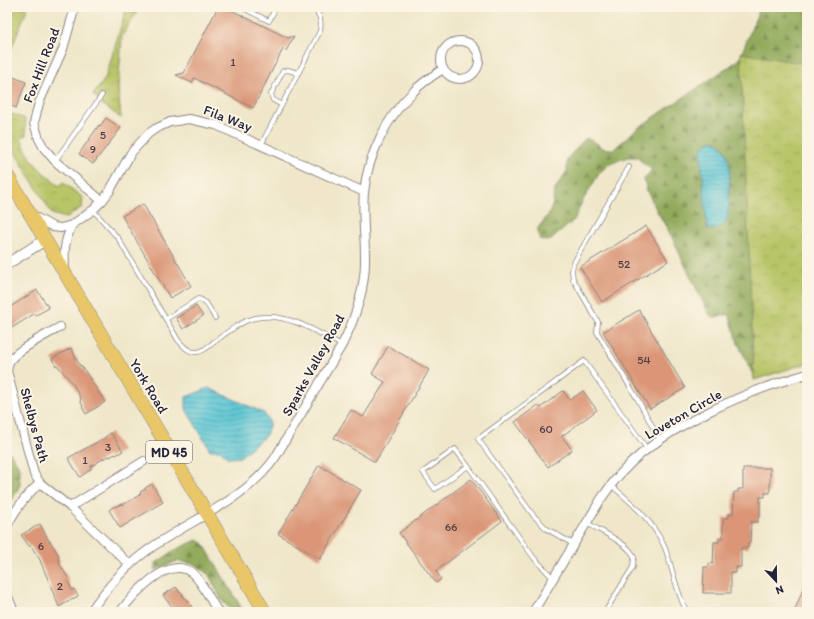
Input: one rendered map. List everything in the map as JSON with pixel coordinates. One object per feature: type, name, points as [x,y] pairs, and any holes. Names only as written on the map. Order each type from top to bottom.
[{"type":"main road","name":"York Road","points":[[7,175],[265,612]]},
{"type":"street","name":"Fox Hill Road","points":[[75,7],[63,49],[38,103],[34,123],[39,139],[44,148],[55,161],[102,201]]},
{"type":"street","points":[[456,41],[468,43],[476,51],[478,64],[472,75],[466,78],[453,78],[443,69],[441,58],[446,47],[451,43],[456,41]]},
{"type":"street","name":"Sparks Valley Road","points":[[90,612],[114,581],[146,550],[246,488],[256,481],[270,466],[342,346],[351,328],[362,294],[366,256],[364,192],[372,156],[379,139],[401,104],[412,92],[443,69]]},
{"type":"street","name":"Fila Way","points":[[72,225],[93,210],[102,201],[109,192],[131,153],[155,129],[170,122],[189,119],[207,122],[262,145],[364,192]]},
{"type":"street","points":[[29,213],[53,227],[61,228],[72,225]]},
{"type":"street","points":[[65,274],[64,248],[66,236],[72,225]]},
{"type":"street","points":[[7,264],[45,240]]},
{"type":"street","name":"Shelbys Path","points":[[40,483],[34,474],[8,371],[8,365],[10,359],[22,350],[60,327]]},
{"type":"street","name":"Loveton Circle","points":[[533,612],[573,544],[611,485],[624,470],[647,449],[698,418],[732,401],[764,388],[807,374]]},
{"type":"street","points":[[70,507],[144,461]]},
{"type":"street","points":[[7,526],[16,509],[28,493],[40,483],[70,507],[130,565]]},
{"type":"street","points":[[120,612],[145,585],[158,574],[170,569],[181,568],[191,572],[197,578],[218,612]]},
{"type":"street","points":[[7,594],[14,612]]},
{"type":"lane","points":[[242,7],[269,21],[276,7]]},
{"type":"lane","points":[[262,145],[320,31],[320,18],[313,7]]},
{"type":"lane","points":[[282,105],[273,100],[271,94],[283,71],[288,70],[298,73]]},
{"type":"lane","points":[[55,161],[102,95]]},
{"type":"lane","points":[[629,167],[573,264],[572,271],[573,279],[598,322],[597,332],[660,440]]},
{"type":"lane","points":[[93,210],[118,238],[178,340],[185,348],[191,351],[199,352],[235,327],[261,316],[275,317],[310,328],[342,346]]},
{"type":"lane","points":[[166,319],[198,299],[202,299],[205,302],[215,318]]},
{"type":"lane","points":[[573,544],[541,524],[478,439],[584,361],[647,449]]},
{"type":"lane","points":[[468,466],[435,489],[423,472],[455,449],[468,466],[534,558],[553,578]]},
{"type":"lane","points":[[611,485],[640,512],[656,531],[665,548],[676,587],[687,612]]},
{"type":"lane","points":[[586,523],[626,547],[632,552],[634,559],[633,567],[605,612]]},
{"type":"green space","points":[[7,7],[28,7],[7,59]]},
{"type":"green space","points":[[127,7],[140,7],[122,36],[118,88],[121,118],[98,101],[99,99],[93,95],[105,79]]},
{"type":"green space","points":[[760,7],[807,7],[807,362],[755,379],[738,343],[729,314],[713,318],[709,314],[672,237],[647,191],[644,179],[652,170],[641,161],[639,157],[628,157],[609,164],[600,172],[582,202],[574,220],[551,240],[545,241],[540,239],[538,228],[549,214],[553,203],[554,191],[567,171],[567,159],[586,138],[598,144],[602,148],[614,149],[638,128],[739,60]]},
{"type":"green space","points":[[741,53],[807,64],[807,363],[754,380]]},
{"type":"green space","points":[[7,112],[25,119],[26,135],[21,137],[27,153],[36,165],[59,186],[63,182],[83,198],[82,207],[66,218],[52,214],[7,139]]},
{"type":"green space","points":[[10,452],[19,467],[20,485],[7,509],[7,460]]},
{"type":"green space","points":[[197,540],[203,543],[244,612],[234,612],[222,601],[209,575],[195,564],[177,561],[156,570],[154,569],[156,563],[179,548]]},
{"type":"water","points":[[713,140],[725,149],[728,156],[730,172],[728,217],[722,226],[713,230],[708,230],[701,155],[704,145]]},
{"type":"water","points":[[209,388],[264,413],[270,423],[266,435],[240,457],[228,458],[220,450],[210,450],[186,409],[186,397]]},
{"type":"building","points":[[218,7],[225,7],[288,38],[294,36],[286,51],[283,49],[253,108],[194,78],[192,83],[176,75],[184,73]]},
{"type":"building","points":[[11,76],[26,82],[16,108],[7,104],[7,87]]},
{"type":"building","points":[[106,118],[121,128],[93,164],[79,154],[99,125],[100,126]]},
{"type":"building","points":[[143,204],[191,286],[170,298],[122,216]]},
{"type":"building","points":[[646,226],[668,261],[602,302],[580,267]]},
{"type":"building","points":[[37,290],[49,308],[36,315],[34,314],[7,331],[7,312],[11,310],[10,307]]},
{"type":"building","points":[[196,306],[203,316],[183,329],[176,318]]},
{"type":"building","points":[[639,310],[685,388],[650,409],[603,332]]},
{"type":"building","points":[[388,346],[429,370],[375,462],[334,438],[351,410],[363,417],[385,382],[372,374]]},
{"type":"building","points":[[71,348],[80,366],[81,365],[105,402],[86,414],[80,401],[81,399],[73,384],[57,365],[56,366],[52,359]]},
{"type":"building","points":[[563,391],[570,400],[583,391],[597,410],[562,436],[572,450],[548,467],[515,422],[538,405],[540,408]]},
{"type":"building","points":[[111,433],[123,451],[110,457],[108,456],[91,466],[91,469],[80,477],[68,458],[105,438]]},
{"type":"building","points":[[319,465],[361,490],[320,559],[278,534]]},
{"type":"building","points":[[743,468],[770,468],[770,493],[765,493],[765,497],[760,497],[760,517],[758,517],[758,522],[751,522],[750,543],[748,543],[748,548],[741,548],[741,567],[736,567],[736,573],[731,572],[731,593],[703,593],[704,567],[709,567],[709,563],[713,564],[714,542],[719,542],[719,538],[723,538],[723,518],[729,518],[729,514],[733,514],[734,492],[738,492],[738,489],[743,489]]},
{"type":"building","points":[[471,479],[502,521],[436,571],[441,579],[436,583],[399,533]]},
{"type":"building","points":[[152,484],[163,502],[120,528],[109,510],[138,496],[141,493],[140,492]]},
{"type":"building","points":[[40,524],[59,556],[59,563],[68,578],[67,579],[72,590],[74,589],[78,596],[59,607],[40,560],[31,546],[29,546],[21,535]]},
{"type":"building","points":[[807,579],[807,612],[794,612]]},
{"type":"building","points":[[176,587],[185,599],[186,598],[195,612],[177,612],[174,606],[172,607],[167,601],[163,595]]}]
